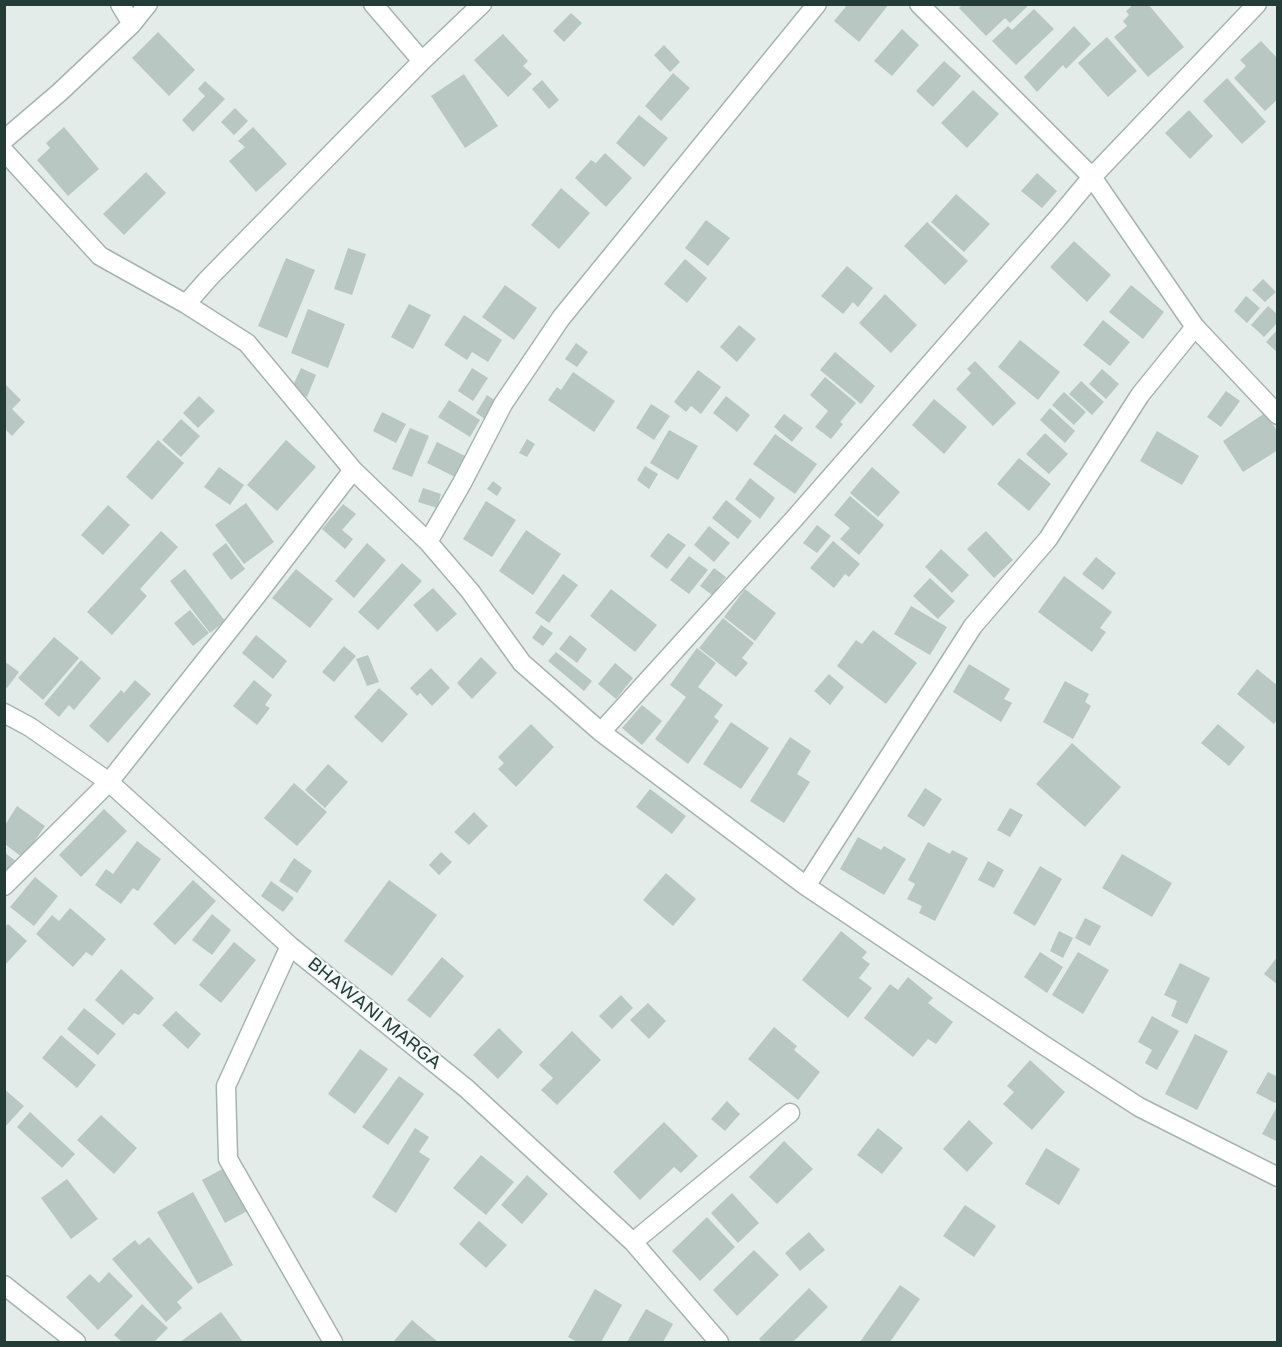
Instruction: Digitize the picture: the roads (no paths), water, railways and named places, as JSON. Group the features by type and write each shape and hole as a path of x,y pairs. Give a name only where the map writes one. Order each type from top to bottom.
{"street":[{"path":"120,4 132,24"},
{"path":"4,140 60,92 132,24 148,4"},
{"path":"373,4 422,62"},
{"path":"186,304 422,62 482,4"},
{"path":"428,542 503,404 561,318 817,4"},
{"path":"919,4 1092,177 1195,327 1278,415"},
{"path":"601,732 794,519 1092,177 1257,4"},
{"path":"4,151 100,256 186,304 247,343 353,470 428,542 470,591 522,663 601,732 806,886 1042,1044 1139,1107 1278,1177"},
{"path":"806,886 973,626 1048,540 1140,395 1195,327"},
{"path":"4,886 109,782 353,470"},
{"name":"BHAWANI MARGA","path":"4,713 109,782 290,946 467,1089 633,1242 718,1342"},
{"path":"290,946 226,1086 228,1158 333,1342"},
{"path":"633,1242 790,1113"},
{"path":"4,1284 76,1342"}]}
